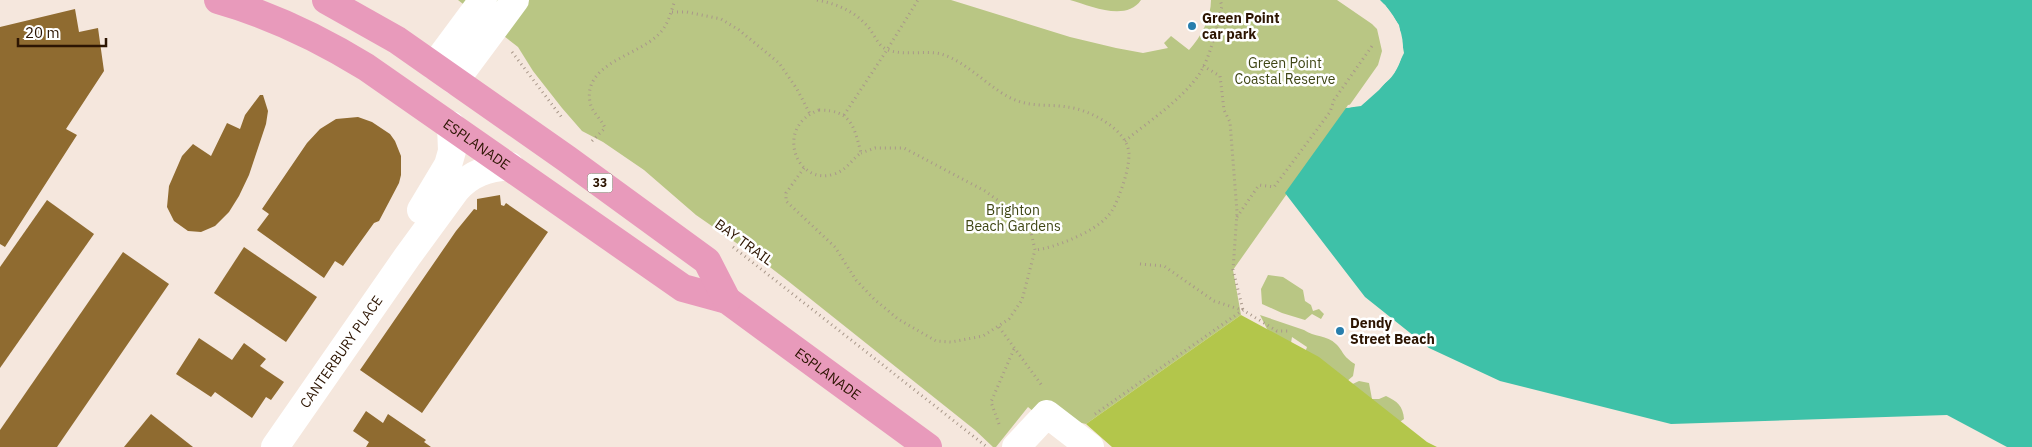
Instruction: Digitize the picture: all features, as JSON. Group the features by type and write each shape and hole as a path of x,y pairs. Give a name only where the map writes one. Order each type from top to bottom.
{"main road":[{"name":"ESPLANADE","path":"218,0 273,18 328,44 410,97 683,288 727,300 928,447"},
{"name":"ESPLANADE","path":"328,1 376,26 445,73 708,261 727,300"},
{"path":"328,1 328,44"},
{"path":"410,97 445,73"},
{"path":"442,119 445,73"}],"street":[{"path":"445,73 483,0"},
{"path":"445,73 515,0"},
{"name":"CANTERBURY PLACE","path":"407,257 416,218 449,162 452,151 442,119"},
{"name":"CANTERBURY PLACE","path":"275,447 407,257 464,181 483,170 510,166"},
{"path":"1008,438 1047,414 1080,440"}],"path":[{"path":"591,141 605,128 602,120 595,114 590,103 590,86 595,77 605,68 658,34 668,22 675,0"},
{"path":"817,0 847,9 859,18 887,50 941,54 972,71 1016,100 1024,103 1068,107 1096,116 1109,125 1125,142 1129,154 1122,187 1112,211 1099,224 1085,232 1045,249 1035,250"},
{"path":"844,115 918,0"},
{"path":"1125,142 1187,89 1203,66 1208,56 1222,6 1220,0"},
{"path":"672,12 687,12 720,19 739,30 779,63 797,89 810,114"},
{"path":"1237,218 1259,185 1274,187 1330,112 1334,100 1372,46"},
{"path":"508,47 569,125"},
{"path":"1203,66 1220,76 1224,110 1230,122 1237,218 1233,270 1243,310"},
{"path":"804,168 786,193 786,201 835,247 856,280 880,305 898,319 936,341 951,342 970,339 983,336 999,327 1015,312 1022,300 1035,250 1031,232 1003,204 970,183 904,148 875,148 861,153 846,169 832,175 817,175 804,168 795,156 793,139 799,124 810,114 819,110 832,110 844,115 854,127 861,153"},
{"path":"584,136 599,146"},
{"name":"BAY TRAIL","path":"732,246 987,447"},
{"path":"1140,264 1164,266 1214,301 1243,310 1277,331 1289,330"},
{"path":"1080,440 1243,310"},
{"path":"999,327 1038,380 1045,396"},
{"path":"1008,438 991,402 1015,349"}],"green space":[{"name":"Brighton Beach Gardens","path":"458,0 951,0 1070,37 1143,53 1168,48 1164,43 1171,36 1189,50 1198,39 1204,27 1211,7 1211,0 1337,0 1377,29 1382,51 1378,65 1233,270 1241,315 1086,424 1034,412 1028,407 996,447 993,447 975,430 788,281 696,215 644,170 603,142 582,131 533,71 518,47"},
{"path":"1070,0 1141,0 1135,7 1117,11"},
{"path":"1268,275 1283,277 1303,290 1305,301 1311,305 1313,311 1319,309 1324,314 1321,319 1312,314 1305,320 1262,304 1261,289"},
{"path":"1241,315 1319,357 1427,442 1437,447 1112,447 1086,424"},
{"path":"1260,315 1332,341 1355,364 1353,376 1345,383 1301,364 1307,347 1292,337 1290,349 1269,333"},
{"path":"1359,381 1369,383 1372,399 1386,396 1396,402 1401,407 1404,419 1394,426 1342,389"}],"water":[{"path":"1380,0 2032,0 2032,447 2007,447 1947,415 1671,424 1500,381 1429,348 1365,297 1285,193 1346,108 1357,106 1367,100 1392,77 1400,63 1403,44 1401,34 1393,16"}],"pier":[{"path":"1377,0 1385,5 1399,25 1404,53 1394,73 1379,90 1361,106 1346,108 1348,105 1360,103 1377,89 1392,72 1402,53 1396,26"}],"building":[{"path":"75,9 79,32 98,28 104,71 66,129 77,135 5,247 0,244 0,27"},
{"path":"260,95 263,95 268,111 266,124 249,175 239,196 229,212 215,226 201,232 188,231 174,221 167,207 169,186 182,156 193,144 211,156 227,123 240,129 245,115"},
{"path":"358,117 372,122 390,134 401,156 401,175 399,183 379,221 374,223 343,266 335,261 324,278 257,230 269,214 262,209 307,143 320,129 336,119"},
{"path":"500,195 501,205 504,206 506,203 548,232 422,413 360,370 456,231 474,209 477,210 477,199"},
{"path":"47,200 94,234 0,368 0,267"},
{"path":"244,247 317,297 286,342 214,293"},
{"path":"123,252 169,284 57,447 0,447 0,430"},
{"path":"199,338 232,360 244,343 266,359 260,366 284,382 271,400 266,397 252,418 215,392 211,397 176,374"},
{"path":"366,411 383,423 388,414 426,440 424,442 431,447 366,447 369,442 353,431"},
{"path":"151,414 193,447 124,447"}],"place":[{"name":"Green Point car park","path":"1192,26"},
{"name":"Dendy Street Beach","path":"1340,331"}],"park label":[{"name":"Green Point Coastal Reserve","path":"1285,72"}]}
